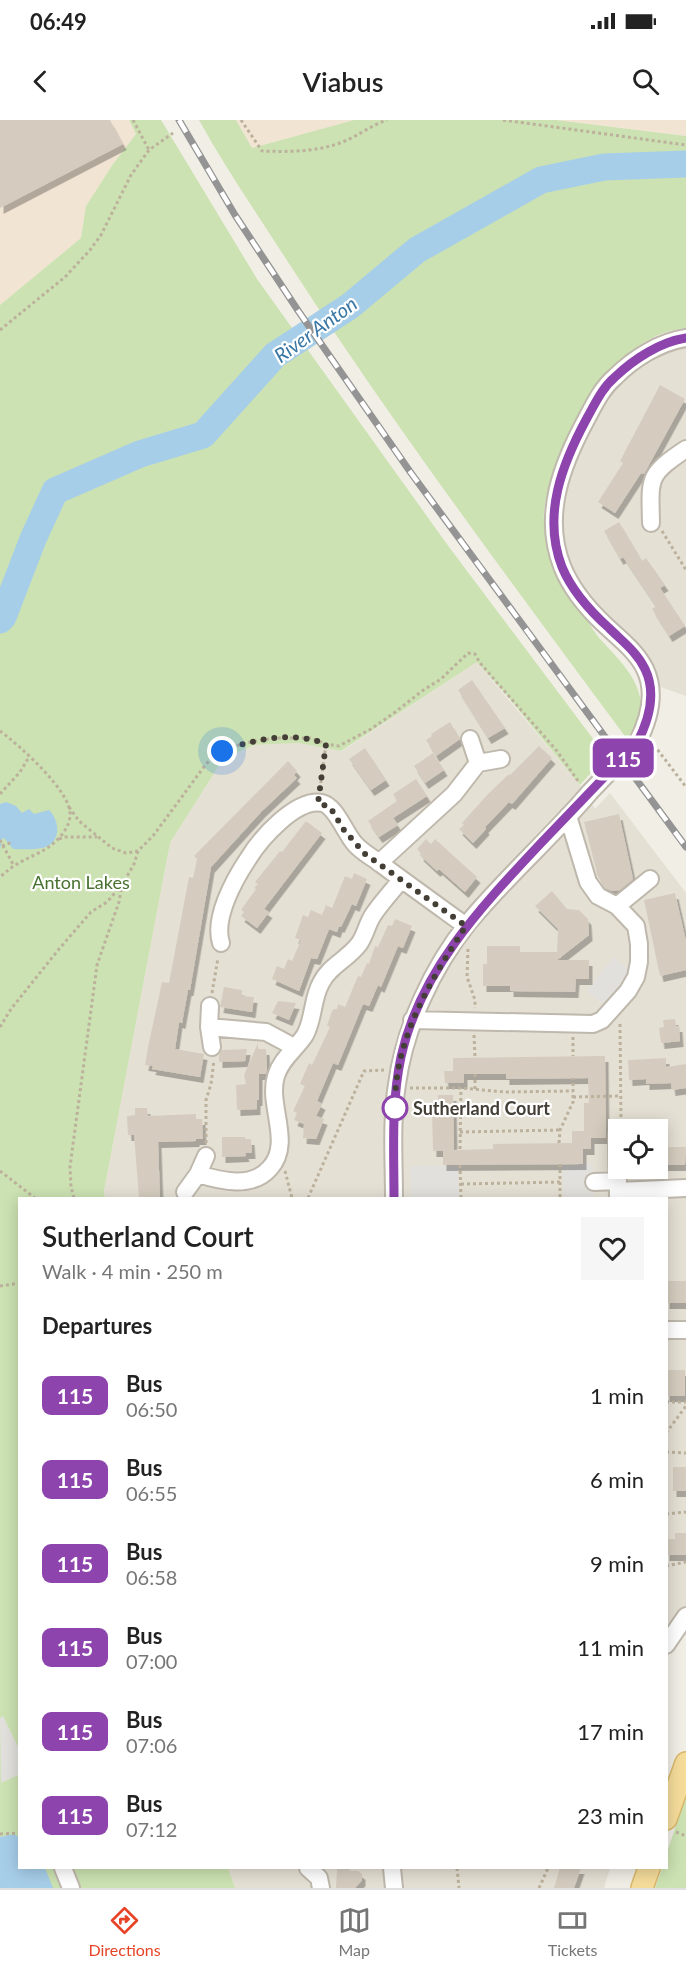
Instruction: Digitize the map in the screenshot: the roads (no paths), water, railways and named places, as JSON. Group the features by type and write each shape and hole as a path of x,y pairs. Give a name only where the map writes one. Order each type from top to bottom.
{"main road":[{"path":"668,1813 686,1762"},
{"path":"642,1888 649,1869"}],"street":[{"path":"399,1190 393,1125 399,1070 412,1020 436,972 467,924 637,743 647,723 651,706 651,688 645,669 634,652 588,608 562,567 555,543 554,504 576,438 600,393 614,377 652,350 672,340 686,338"},
{"path":"651,524 651,484 654,475 662,466 686,449"},
{"path":"470,740 478,764"},
{"path":"379,863 454,794 478,764 501,759"},
{"path":"221,943 218,933 223,912 232,887 251,854 279,821 314,803 330,807 344,830 365,854 467,924"},
{"path":"412,1020 592,1024 602,1020 636,977 639,944 636,926 617,906 598,896 588,882 568,816"},
{"path":"617,906 650,879"},
{"path":"198,1174 223,1182 239,1182 262,1176 272,1167 279,1153 279,1131 274,1104 276,1075 304,1036 310,1023 320,984 329,970 354,951 373,915 401,880"},
{"path":"210,1006 209,1027 212,1047"},
{"path":"209,1027 266,1032 294,1047"},
{"path":"185,1192 198,1174 206,1156"},
{"path":"594,1182 618,1190 686,1188"},
{"path":"668,1330 686,1330"},
{"path":"668,1642 686,1616"},
{"path":"63,1869 71,1888"},
{"path":"309,1869 319,1878 321,1888"},
{"path":"393,1869 394,1888"}],"water":[{"name":"Anton Lakes","path":"6,802 16,806 22,813 29,809 34,814 49,810 57,826 53,842 39,849 13,849 4,838 0,850 0,804"},
{"path":"14,1834 18,1836 18,1869 45,1869 53,1888 0,1888 0,1837"}],"waterway":[{"name":"River Anton","path":"0,620 55,491 140,454 203,435 275,355 350,306 417,250 541,180 604,167 686,164"}],"railway":[{"path":"179,120 235,215 411,473 686,847"}],"place":[{"name":"Sutherland Court","path":"395,1108"}]}
